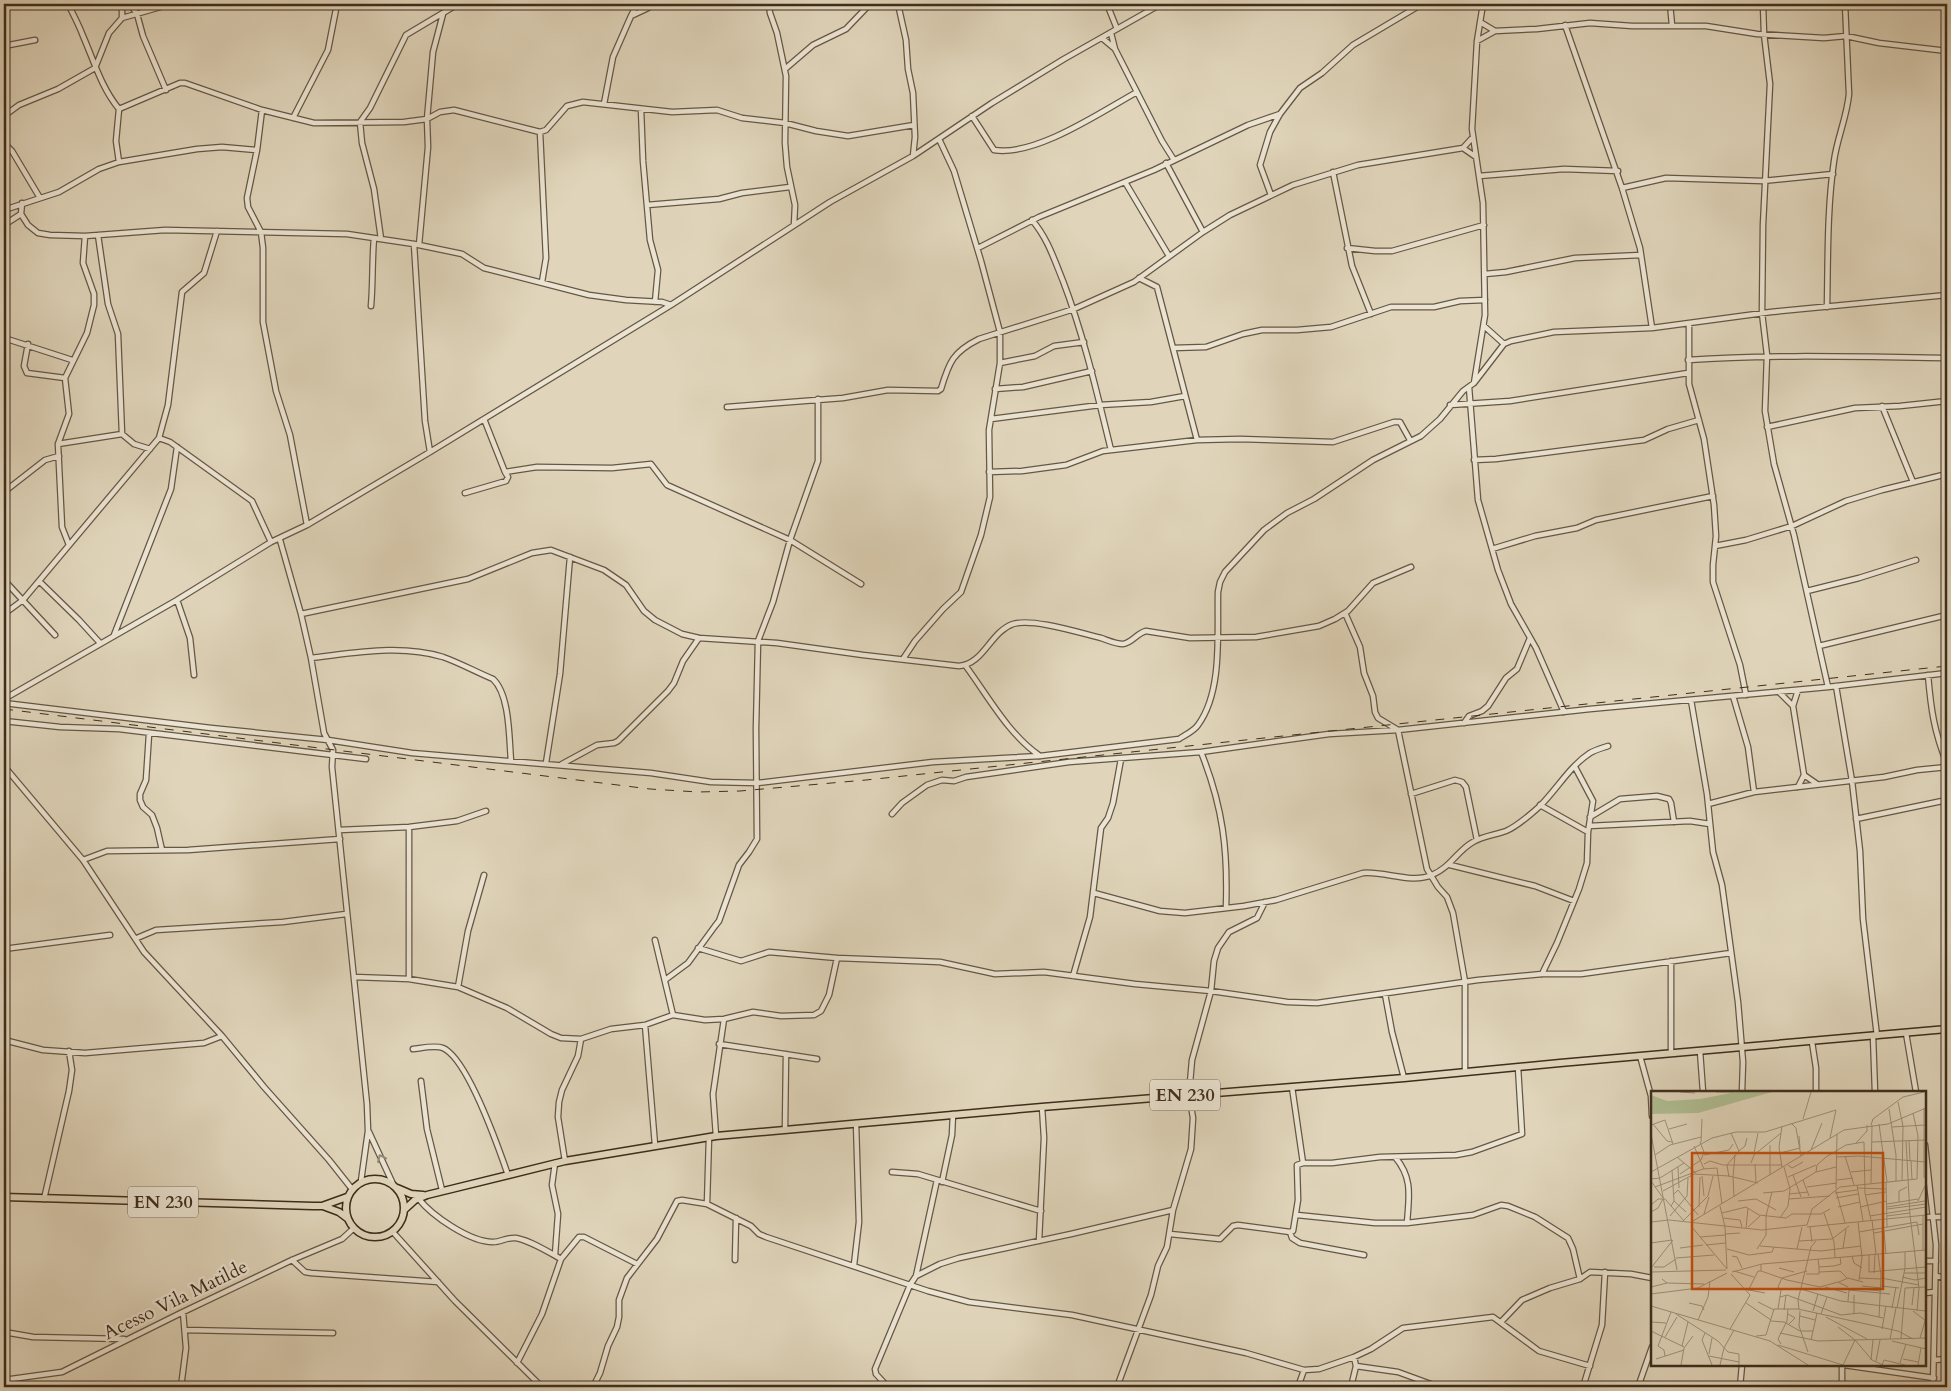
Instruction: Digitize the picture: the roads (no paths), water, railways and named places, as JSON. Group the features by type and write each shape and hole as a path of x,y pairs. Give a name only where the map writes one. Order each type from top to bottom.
{"main road":[{"name":"EN 230","path":"404,1210 418,1198 427,1194 565,1160 713,1137 953,1114 1404,1078 1947,1029"},
{"path":"373,1178 384,1180 400,1192 404,1202 402,1218 392,1231 383,1236 372,1237 362,1234 354,1228 347,1218 345,1207 347,1197 352,1189 361,1181 373,1178"},
{"name":"EN 230","path":"394,1186 411,1194 427,1194"},
{"name":"EN 230","path":"4,1197 322,1206 338,1212 347,1218"},
{"name":"EN 230","path":"322,1206 347,1197"}],"street":[{"path":"68,4 83,36 94,68 119,109 116,142 119,162"},
{"path":"122,4 122,18"},
{"path":"130,4 137,14 143,36 166,90"},
{"path":"4,116 11,109 58,89 94,68 109,33 122,18 170,4"},
{"path":"293,118 328,50 337,4"},
{"path":"381,239 374,189 362,143 360,122 370,108 404,38 429,20 443,14 458,4"},
{"path":"604,104 613,57 637,4"},
{"path":"630,16 648,8 652,4"},
{"path":"770,4 770,13 777,33 785,69 787,167 795,205 794,225"},
{"path":"785,69 813,45 846,29 870,4"},
{"path":"898,4 906,40 908,69 913,93 913,156"},
{"path":"1107,4 1118,29"},
{"path":"4,699 178,600 271,542 280,540 307,526 671,305 830,202 913,156 972,116 1064,59 1161,4"},
{"path":"1271,195 1260,165 1270,132 1280,114 1300,88 1322,73 1353,44 1422,4"},
{"path":"1474,383 1484,326 1485,300 1484,225 1473,137 1477,41 1482,4"},
{"path":"1670,4 1672,25"},
{"path":"1763,4 1764,34 1770,84 1764,180 1762,313 1767,355 1764,400 1774,464 1792,526 1828,687"},
{"path":"1827,307 1829,231 1835,153 1848,107 1849,94 1845,4"},
{"path":"430,452 425,421 416,245 428,148 427,119 432,52 443,14"},
{"path":"1480,22 1495,31"},
{"path":"1477,41 1495,31 1537,30 1590,23 1632,26 1706,26 1764,34 1824,38 1846,36 1879,43 1947,51"},
{"path":"1565,25 1618,171 1641,255 1652,328"},
{"path":"1112,33 1114,49"},
{"path":"1102,38 1114,49 1162,141 1174,160"},
{"path":"4,46 35,40"},
{"path":"119,109 185,83 262,110 314,123 404,122 427,119 440,112 454,110 540,132 546,130 567,106 583,102 672,112 711,110 742,118 785,123 816,132 848,136 914,125"},
{"path":"972,116 994,150 1023,149 1052,138 1137,92"},
{"path":"642,109 643,161 650,240 658,270 655,302"},
{"path":"262,110 257,150 247,198 248,207 261,232 264,322 276,391 290,435 307,526"},
{"path":"978,248 1032,220 1154,170 1248,125 1280,114"},
{"path":"540,132 546,258 542,282"},
{"path":"727,407 843,398 888,390 939,390 949,363 971,343 1074,309 1139,278 1202,232 1230,215 1271,195 1293,185 1333,172 1382,161 1463,148 1473,137"},
{"path":"903,660 915,641 961,592 981,535 990,489 991,419 1000,363 1000,332 978,248 954,171 939,139"},
{"path":"4,143 12,151 40,198"},
{"path":"1463,148 1476,157"},
{"path":"4,210 59,192 99,169 119,162 197,149 257,150"},
{"path":"1166,164 1202,232"},
{"path":"1479,176 1564,169 1618,171"},
{"path":"1333,172 1347,248 1371,314"},
{"path":"1622,188 1666,178 1764,180 1833,174"},
{"path":"1125,182 1169,256"},
{"path":"647,205 719,199 742,193 790,186"},
{"path":"4,225 20,214 22,203"},
{"path":"20,214 28,225 38,233 50,235 85,236 165,230 347,234 462,254 484,268 589,295 626,300 666,302 671,305"},
{"path":"1032,220 1048,241 1074,309 1092,371 1111,450"},
{"path":"1347,248 1375,252 1392,251 1484,225"},
{"path":"4,614 23,600 158,438 168,405 182,292 204,273 217,231"},
{"path":"98,235 108,304 118,334 122,434 134,444 150,449"},
{"path":"69,545 62,527 58,444 69,414 65,378 72,360 87,333 94,306 94,294 83,263 85,236"},
{"path":"371,306 374,238"},
{"path":"1485,274 1506,272 1575,258 1641,255"},
{"path":"1139,278 1156,287 1197,440"},
{"path":"4,703 328,740 412,752 651,773 711,782 757,783 933,762 1040,756 1179,738 1197,727 1205,714 1216,681 1220,582 1226,572 1264,530 1287,513 1314,499 1373,460 1421,436 1474,383 1504,344 1554,332 1652,328 1762,313 1947,294"},
{"path":"1173,348 1206,347 1262,330 1297,330 1331,327 1391,307 1434,307 1460,301 1485,300"},
{"path":"1689,323 1689,384 1704,439 1716,528 1713,582 1740,665 1746,695"},
{"path":"1484,326 1504,344"},
{"path":"4,338 28,344 72,360"},
{"path":"1000,363 1035,356 1054,346 1084,342"},
{"path":"28,344 24,366 27,373 65,378"},
{"path":"1688,360 1767,355 1947,358"},
{"path":"995,389 1023,387 1092,371"},
{"path":"1450,405 1510,401 1688,373"},
{"path":"1469,387 1478,500 1492,549 1505,591 1530,638 1564,712"},
{"path":"991,419 1100,405 1151,402 1185,396"},
{"path":"664,980 688,963 719,921 738,865 757,839 756,728 758,641 773,602 790,540 819,456 818,399"},
{"path":"1767,427 1794,423 1840,410 1947,401"},
{"path":"1882,406 1914,482"},
{"path":"465,493 506,481 508,477 484,419"},
{"path":"1474,460 1496,459 1644,440 1668,429 1699,420"},
{"path":"989,472 1022,471 1066,465 1098,452 1197,440 1240,439 1333,442 1394,422 1400,422 1410,440"},
{"path":"58,444 122,434"},
{"path":"158,438 170,442 252,501 271,542"},
{"path":"114,635 171,489 177,447"},
{"path":"4,492 44,460 59,456"},
{"path":"505,472 537,467 612,468 651,464 667,485 790,540 861,584"},
{"path":"1715,546 1746,540 1792,526 1846,501 1947,474"},
{"path":"1492,549 1535,536 1577,528 1596,520 1713,496"},
{"path":"280,540 302,614 324,732 333,750 332,767 368,1131 361,1181"},
{"path":"302,614 468,579 542,551 551,550 604,570 626,585 644,611 655,620 682,634 698,638 758,641 951,666 965,665 974,661 999,633 1013,624 1022,623 1069,630 1121,644 1130,641 1146,630 1190,638 1256,637 1319,626 1345,613 1373,583 1411,567"},
{"path":"546,763 560,674 570,557"},
{"path":"1806,591 1859,578 1916,560"},
{"path":"4,580 55,635"},
{"path":"39,581 100,643"},
{"path":"178,600 190,638 194,675"},
{"path":"1345,613 1360,647 1364,673 1373,696 1375,712 1378,718 1398,730 1427,869 1451,905 1465,982 1465,1072"},
{"path":"1819,646 1947,615"},
{"path":"561,764 597,745 618,741 668,691 674,683 683,661 698,638"},
{"path":"1464,723 1469,716 1482,711 1488,706 1506,678 1516,669 1530,638"},
{"path":"311,658 390,650 414,651 442,657 493,679 497,683 506,708 511,761"},
{"path":"965,665 1016,735 1026,746 1040,756"},
{"path":"892,814 902,803 927,785 936,781 954,781 966,777 1068,762 1201,752 1329,734 1398,730 1828,687 1947,673"},
{"path":"1708,804 1754,792 1884,777 1947,766 1931,712 1928,675"},
{"path":"1836,686 1852,781 1860,851 1863,919 1875,1036 1875,1091"},
{"path":"1798,690 1793,706 1804,775 1798,787"},
{"path":"1779,692 1793,706"},
{"path":"1733,696 1748,747 1754,792"},
{"path":"1691,700 1708,804 1713,852 1722,885 1738,1002 1743,1062 1742,1091"},
{"path":"4,721 60,727 119,729 366,759"},
{"path":"149,734 146,780 140,794 140,800 143,807 152,815 162,850"},
{"path":"1094,893 1160,911 1185,913 1265,902 1363,873 1375,872 1413,878 1430,876 1450,865 1467,846 1477,840 1507,830 1521,822 1590,753 1608,746"},
{"path":"1201,752 1211,777 1224,830 1228,870 1226,908"},
{"path":"1073,976 1090,917 1101,828 1108,818 1113,803 1121,759"},
{"path":"4,766 83,860 144,952 222,1036 352,1189"},
{"path":"1542,974 1574,901 1587,863 1588,832 1593,805 1592,798 1575,767"},
{"path":"1804,775 1818,785"},
{"path":"1411,794 1455,780 1462,782 1466,787 1477,840"},
{"path":"1590,817 1620,799 1657,796 1669,799 1674,822"},
{"path":"1856,819 1947,800"},
{"path":"1540,805 1588,832"},
{"path":"339,830 409,827 458,821 486,811"},
{"path":"1589,826 1690,821 1710,824"},
{"path":"409,827 409,978"},
{"path":"83,860 107,851 188,850 340,839"},
{"path":"1450,865 1535,886 1574,901"},
{"path":"458,987 468,931 484,874"},
{"path":"1117,1387 1151,1295 1158,1266 1167,1246 1173,1210 1191,1149 1193,1118 1189,1094 1194,1048 1211,991 1214,961 1222,939 1229,932 1257,918 1265,902"},
{"path":"136,938 156,930 283,922 346,914"},
{"path":"4,949 110,935"},
{"path":"655,940 673,1015"},
{"path":"698,948 744,961 768,952 838,958 940,962 995,974 1034,972 1211,991 1287,1002 1318,1003 1465,982 1542,974 1580,974 1731,953"},
{"path":"354,977 409,978 458,987 507,1008 551,1034 561,1038 581,1039 611,1029 645,1026 673,1015 705,1020 724,1019 753,1012 781,1016 814,1015 821,1011 829,995 838,958"},
{"path":"1671,961 1671,1053"},
{"path":"1385,994 1392,1032 1404,1078"},
{"path":"708,1204 713,1137 713,1094 724,1019"},
{"path":"645,1026 655,1145"},
{"path":"1906,1033 1916,1091"},
{"path":"4,1040 43,1050 70,1050 92,1053 204,1043 222,1036"},
{"path":"565,1160 558,1117 559,1102 562,1090 578,1056 581,1039"},
{"path":"1812,1042 1816,1091"},
{"path":"720,1044 817,1059"},
{"path":"413,1049 444,1049 454,1058 464,1073 489,1122 508,1175"},
{"path":"44,1199 69,1090 72,1070 70,1050"},
{"path":"1700,1050 1703,1091"},
{"path":"785,1129 786,1054"},
{"path":"1640,1056 1651,1096"},
{"path":"1290,1232 1294,1228 1296,1215 1297,1165 1302,1163 1332,1163 1380,1157 1456,1155 1472,1152 1522,1134 1518,1067"},
{"path":"420,1081 427,1129 442,1190"},
{"path":"1292,1087 1302,1163"},
{"path":"1039,1241 1044,1138 1042,1107"},
{"path":"888,1387 876,1374 875,1369 910,1285 916,1276 952,1135 953,1114"},
{"path":"854,1265 859,1222 856,1123"},
{"path":"368,1131 394,1186"},
{"path":"1926,1153 1936,1261 1934,1292 1934,1387"},
{"path":"1395,1157 1406,1172 1409,1196 1407,1223"},
{"path":"555,1255 558,1214 552,1185 556,1163"},
{"path":"892,1172 918,1174 1041,1210"},
{"path":"418,1198 439,1217 476,1239 496,1243 504,1239 518,1239 561,1259"},
{"path":"593,1387 617,1327 619,1300 627,1278 662,1232 677,1201 682,1200 708,1204 751,1226 759,1234 910,1285 969,1302 1072,1315 1246,1353 1304,1370 1319,1369 1354,1357 1409,1326 1490,1316 1496,1317 1539,1351 1590,1366"},
{"path":"1296,1215 1375,1223 1407,1223 1474,1215 1501,1205 1508,1206 1536,1218 1568,1238 1580,1279"},
{"path":"916,1276 940,1264 959,1258 1173,1210"},
{"path":"1926,1217 1947,1217"},
{"path":"734,1260 736,1218"},
{"path":"1170,1234 1220,1239 1234,1226 1238,1225 1290,1232"},
{"name":"Acesso Vila Matilde","path":"4,1380 62,1372 126,1339 292,1260 342,1239 354,1228"},
{"path":"392,1231 454,1301 542,1387"},
{"path":"1290,1232 1292,1238 1300,1243 1364,1254"},
{"path":"517,1363 542,1314 561,1259 579,1237 584,1236 637,1264"},
{"path":"292,1260 305,1272 311,1273 438,1282"},
{"path":"1926,1261 1936,1261"},
{"path":"1501,1322 1522,1300 1550,1288 1580,1279 1590,1272 1651,1278"},
{"path":"1582,1387 1604,1317 1605,1272"},
{"path":"1936,1276 1947,1278"},
{"path":"1926,1293 1934,1292"},
{"path":"181,1387 186,1348 183,1312"},
{"path":"185,1330 333,1333"},
{"path":"4,1332 33,1337 126,1339"},
{"path":"1638,1387 1651,1350"},
{"path":"1351,1387 1356,1366 1354,1357"},
{"path":"1934,1360 1947,1359"},
{"path":"1356,1366 1398,1372 1438,1387"},
{"path":"1740,1387 1742,1366"},
{"path":"1842,1387 1843,1366"},
{"path":"1850,1366 1934,1378"},
{"path":"1298,1387 1304,1370"}],"railway":[{"path":"4,709 650,789 698,792 740,791 866,780 1947,666"}]}
